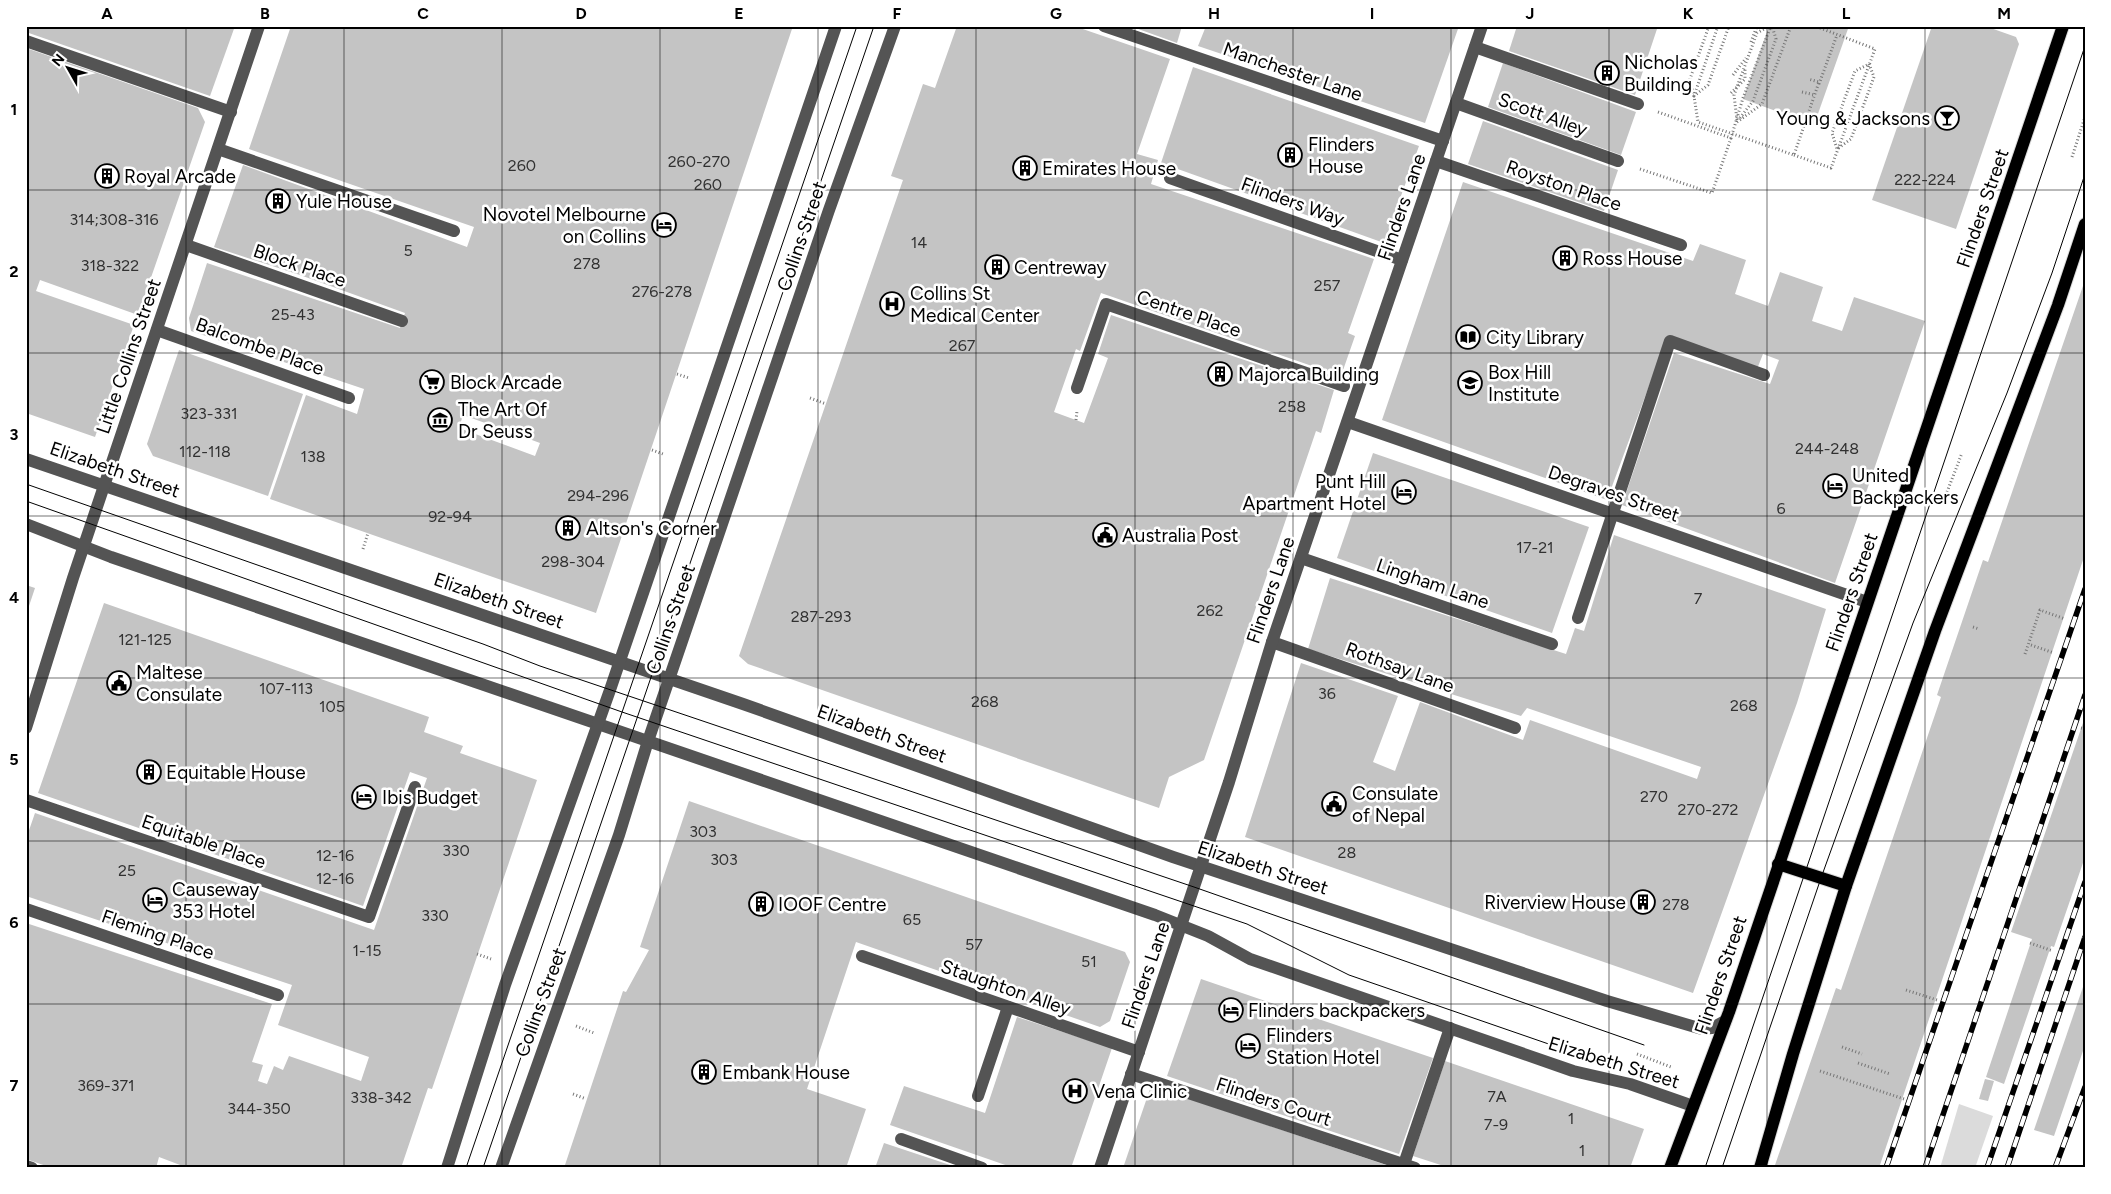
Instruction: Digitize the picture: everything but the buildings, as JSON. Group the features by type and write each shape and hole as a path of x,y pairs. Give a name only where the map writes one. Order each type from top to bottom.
{"main road":[{"name":"Flinders Street","path":"1670,1168 1725,1020 2063,26"},
{"path":"1760,1168 1792,1054 1846,886 1935,631 2058,305 2085,224"},
{"path":"1778,864 1846,886"}],"street":[{"name":"Little Collins Street","path":"26,728 84,546 259,26"},
{"name":"Collins Street","path":"447,1168 505,984 599,724 836,26"},
{"name":"Collins Street","path":"501,1168 615,844 648,741 829,210 896,26"},
{"name":"Manchester Lane","path":"1104,26 1443,141"},
{"name":"Flinders Lane","path":"1100,1168 1201,866 1272,642 1482,26"},
{"path":"26,41 231,112"},
{"path":"1475,47 1638,104"},
{"name":"Scott Alley","path":"1456,103 1618,161"},
{"path":"218,149 454,231"},
{"name":"Royston Place","path":"1436,161 1681,245"},
{"name":"Flinders Way","path":"1170,178 1402,260"},
{"name":"Block Place","path":"186,245 402,321"},
{"name":"Centre Place","path":"1077,388 1106,304 1344,386"},
{"name":"Balcombe Place","path":"157,330 350,398"},
{"path":"1578,618 1670,342 1764,375"},
{"name":"Degraves Street","path":"1348,422 1867,602"},
{"name":"Elizabeth Street","path":"26,458 670,678 1201,866 1607,1002 1702,1029 1712,1028 1725,1020"},
{"name":"Elizabeth Street","path":"26,524 84,546 1181,925 1250,959 1574,1071 1630,1084 1693,1106"},
{"name":"Lingham Lane","path":"1301,558 1552,644"},
{"name":"Rothsay Lane","path":"1272,642 1516,728"},
{"name":"Equitable Place","path":"26,800 369,917 414,786"},
{"name":"Fleming Place","path":"26,909 278,995"},
{"name":"Staughton Alley","path":"862,956 1138,1052"},
{"path":"978,1096 1008,1008"},
{"name":"Flinders Court","path":"1132,1074 1410,1166 1450,1028"},
{"path":"901,1139 982,1168"},
{"path":"26,1166 32,1168"}],"path":[{"path":"1709,26 1690,79 1698,122 1831,168 1875,49 1815,26"},
{"path":"1694,96 1718,26"},
{"path":"1694,96 1708,85 1729,26"},
{"path":"1733,75 1745,60 1757,26"},
{"path":"1737,123 1753,101 1776,39 1770,26"},
{"path":"1737,123 1734,95 1757,32 1770,26"},
{"path":"1618,161 1712,193 1737,123 1743,98 1770,26"},
{"path":"1737,123 1762,104 1791,26"},
{"path":"1794,155 1837,35"},
{"path":"1731,93 1745,79 1745,60"},
{"path":"1838,149 1851,139 1874,78 1869,64"},
{"path":"1838,149 1832,132 1855,71 1869,64"},
{"path":"1808,78 1819,82"},
{"path":"1802,92 1814,96"},
{"path":"1638,104 1731,138"},
{"path":"2072,157 2085,117"},
{"path":"677,374 689,378"},
{"path":"810,398 826,404"},
{"path":"652,450 663,454"},
{"path":"1947,492 1962,453"},
{"path":"363,548 368,534"},
{"path":"2024,654 2040,610 2065,619"},
{"path":"1973,627 1979,629"},
{"path":"2032,645 2054,653"},
{"path":"2030,943 2053,951"},
{"path":"477,954 494,960"},
{"path":"1906,990 1937,1000"},
{"path":"1842,1047 1862,1054"},
{"path":"1637,1054 1671,1066"},
{"path":"1858,1063 1890,1074"},
{"path":"1820,1071 1904,1099"},
{"path":"573,1094 586,1099"}],"shaded area":[{"path":"1959,1104 1993,1116 1975,1168 1940,1168"}],"tram line":[{"path":"466,1168 857,26"},
{"path":"483,1168 874,26"},
{"path":"1705,1168 2085,46"},
{"path":"1722,1168 1821,878 1913,623 2007,393 2052,273 2085,174"},
{"path":"26,484 483,644 540,666 1194,887 1644,1045"},
{"path":"26,501 622,712 1247,924 1349,975 1566,1050"}],"railway":[{"path":"1886,1168 2085,589"},
{"path":"1925,1168 2085,695"},
{"path":"1987,1168 2085,882"},
{"path":"2007,1168 2085,937"},
{"path":"2055,1168 2085,1087"}],"place":[{"name":"Nicholas Building","path":"1607,73"},
{"name":"Young & Jacksons","path":"1947,118"},
{"name":"Flinders House","path":"1290,155"},
{"name":"Emirates House","path":"1025,168"},
{"name":"Royal Arcade","path":"107,176"},
{"name":"Yule House","path":"278,201"},
{"name":"Novotel Melbourne on Collins","path":"664,225"},
{"name":"Ross House","path":"1565,258"},
{"name":"Centreway","path":"997,267"},
{"name":"Collins St Medical Center","path":"892,304"},
{"name":"City Library","path":"1468,337"},
{"name":"Majorca Building","path":"1220,374"},
{"name":"Block Arcade","path":"432,382"},
{"name":"Box Hill Institute","path":"1470,383"},
{"name":"The Art Of Dr Seuss","path":"440,420"},
{"name":"United Backpackers","path":"1835,486"},
{"name":"Punt Hill Apartment Hotel","path":"1404,492"},
{"name":"Altson's Corner","path":"568,528"},
{"name":"Australia Post","path":"1105,535"},
{"name":"Maltese Consulate","path":"119,683"},
{"name":"Equitable House","path":"149,772"},
{"name":"Ibis Budget","path":"364,797"},
{"name":"Consulate of Nepal","path":"1334,804"},
{"name":"Causeway 353 Hotel","path":"155,900"},
{"name":"Riverview House","path":"1643,902"},
{"name":"IOOF Centre","path":"761,904"},
{"name":"Flinders backpackers","path":"1231,1010"},
{"name":"Flinders Station Hotel","path":"1248,1046"},
{"name":"Embank House","path":"704,1072"},
{"name":"Vena Clinic","path":"1075,1091"}]}
